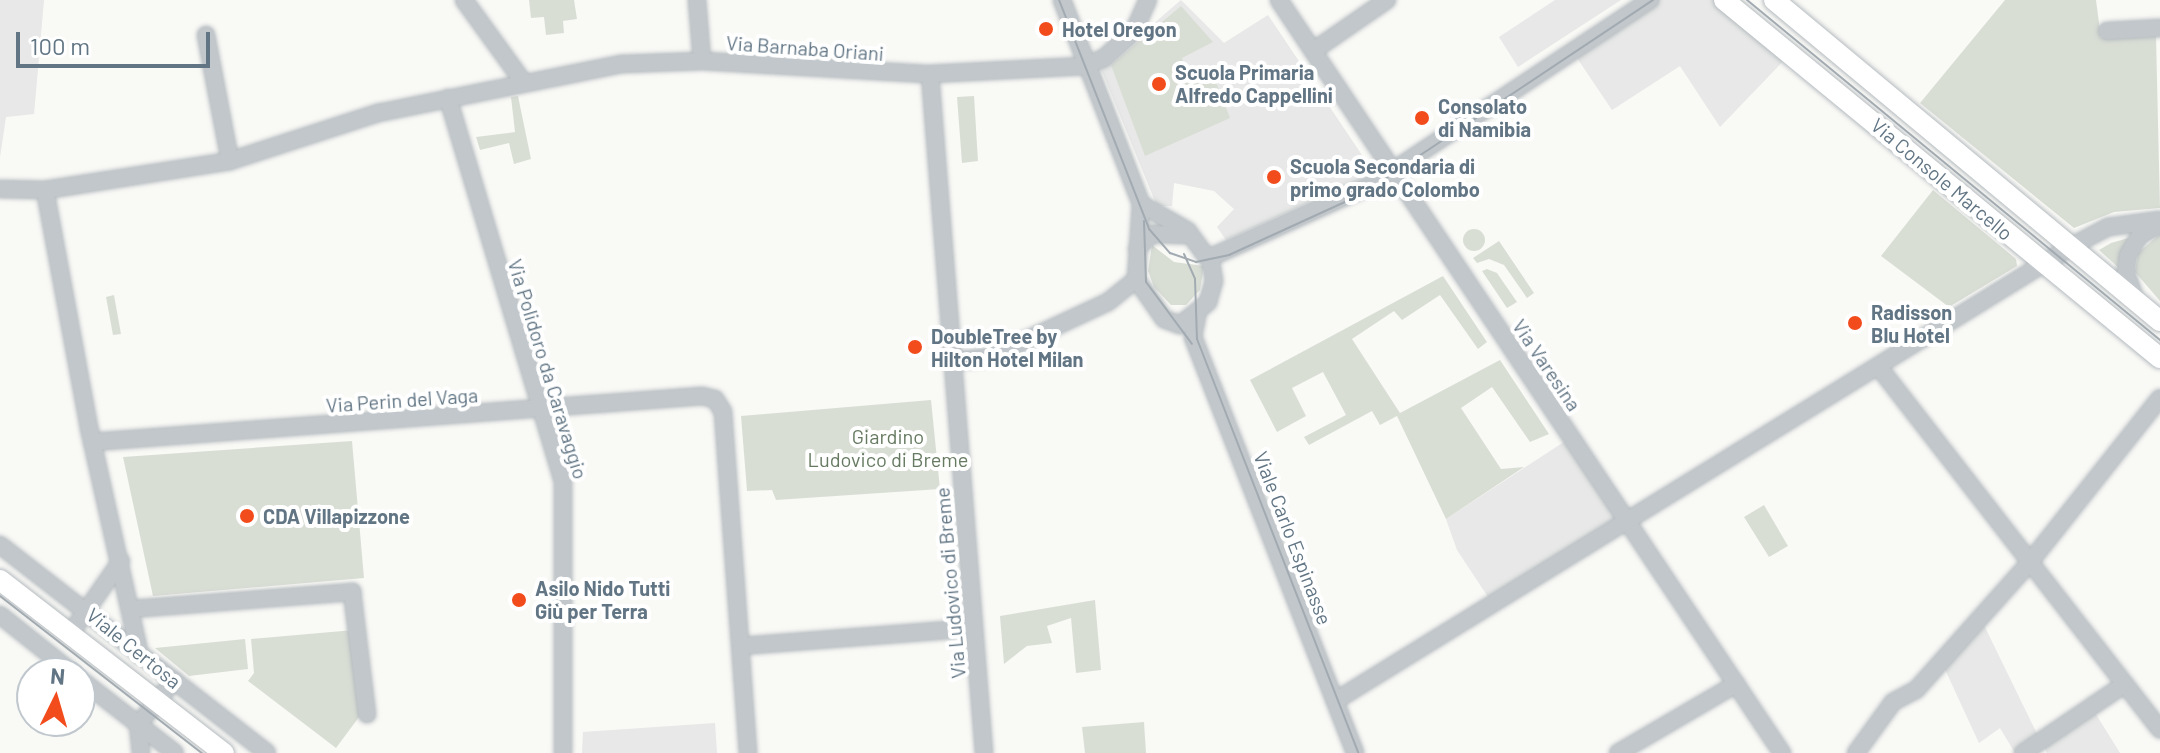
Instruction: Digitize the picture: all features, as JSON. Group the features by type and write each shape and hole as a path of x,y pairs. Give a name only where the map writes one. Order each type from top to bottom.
{"main road":[{"name":"Via Console Marcello","path":"1724,0 2160,358"},
{"name":"Via Console Marcello","path":"1774,0 2160,321"},
{"name":"Viale Certosa","path":"0,580 224,753"}],"street":[{"path":"464,0 524,83"},
{"path":"697,0 702,61"},
{"path":"1062,0 1141,204 1136,279 1174,326 1193,337 1197,316 1213,290 1205,252 1182,227 1141,204"},
{"path":"1086,66 1134,31 1148,0"},
{"name":"Via Varesina","path":"1279,0 1782,753"},
{"path":"1313,51 1387,0"},
{"path":"1205,252 1332,206 1393,171 1650,0"},
{"path":"2107,31 2160,28"},
{"path":"206,35 230,161"},
{"name":"Via Barnaba Oriani","path":"0,189 45,190 230,161 378,113 622,64 702,61 930,74 1086,66"},
{"name":"Via Ludovico di Breme","path":"930,74 984,753"},
{"name":"Via Polidoro da Caravaggio","path":"448,98 565,499 561,746"},
{"path":"45,190 92,442 140,655"},
{"path":"1335,701 2072,246 2108,227 2160,223"},
{"path":"2138,303 2128,282 2128,255 2140,235 2160,223"},
{"path":"1137,249 1143,238 1165,232 1186,236 1205,252"},
{"path":"953,361 990,357 1121,293 1136,279"},
{"path":"1174,326 1197,316"},
{"name":"Viale Carlo Espinasse","path":"1193,337 1355,753"},
{"path":"1878,366 2160,729"},
{"path":"1856,753 1893,702 1916,690 2030,562 2160,398"},
{"name":"Via Perin del Vaga","path":"92,442 715,399 723,412 741,646"},
{"name":"Viale Certosa","path":"0,545 267,753"},
{"path":"70,634 121,561"},
{"path":"131,609 352,592 367,714"},
{"path":"0,615 53,657"},
{"path":"748,753 741,646 973,628"},
{"path":"141,753 138,725 174,680"},
{"path":"1618,753 1736,684"},
{"path":"2023,753 2125,684"},
{"path":"96,692 175,753"}],"shaded area":[{"path":"0,0 44,0 34,114 6,117 0,157"},
{"path":"1181,0 1224,43 1268,15 1374,173 1226,240 1217,227 1234,209 1214,191 1174,183 1172,206 1157,206 1101,69"},
{"path":"1555,0 1621,0 1518,67 1499,37"},
{"path":"1657,0 1717,0 1789,55 1720,127 1680,66 1612,110 1573,52"},
{"path":"1570,438 1627,522 1492,603 1457,550 1446,519"},
{"path":"1981,619 2040,740 2015,753 2000,728 1979,743 1942,663"},
{"path":"2092,708 2120,753 2047,753 2041,742"},
{"path":"715,723 717,753 582,753 583,732"}],"green space":[{"path":"529,0 574,0 577,19 563,21 564,33 546,35 544,17 531,18"},
{"path":"2005,0 2096,0 2101,38 2156,36 2160,208 2114,212 2074,228 1920,103"},
{"path":"1181,6 1213,42 1182,58 1192,84 1214,77 1230,118 1145,156 1111,65"},
{"path":"518,96 531,159 514,164 509,143 480,150 476,137 515,132 511,97"},
{"path":"974,96 978,161 962,163 957,97"},
{"path":"1933,190 2016,259 2017,266 1949,307 1881,256"},
{"path":"1474,229 1482,232 1485,240 1482,248 1474,251 1466,248 1463,240 1466,232"},
{"path":"2160,234 2160,301 2135,272 2138,253"},
{"path":"2132,237 2119,268 2099,250 2111,243"},
{"path":"1499,241 1534,293 1527,298 1504,265 1489,259 1477,263 1473,258"},
{"path":"1152,245 1174,262 1204,266 1200,290 1186,305 1171,305 1154,287 1148,271"},
{"path":"1487,269 1497,273 1517,302 1507,308 1482,271"},
{"path":"1443,276 1487,342 1478,349 1440,295 1402,320 1394,311 1352,339 1400,413 1500,360 1549,434 1530,442 1492,387 1461,408 1501,469 1524,467 1446,519 1397,416 1380,425 1372,411 1309,445 1304,437 1346,415 1323,372 1292,388 1306,416 1277,432 1250,380"},
{"path":"114,295 121,334 113,335 106,297"},
{"name":"Giardino Ludovico di Breme","path":"931,400 940,489 776,500 772,490 747,491 741,416"},
{"name":"CDA Villapizzone","path":"352,441 364,578 153,596 123,457"},
{"path":"1764,505 1788,546 1769,557 1744,517"},
{"path":"1095,600 1101,670 1076,673 1071,618 1047,626 1052,643 1027,646 1004,664 1000,616"},
{"path":"354,630 362,713 336,748 248,681 254,673 251,639"},
{"path":"245,639 248,669 189,676 155,648"},
{"path":"1144,722 1146,753 1085,753 1082,727"}],"tram line":[{"path":"1059,0 1149,229 1170,253 1196,262 1229,255 1362,194 1653,0"},
{"path":"1747,0 2160,340"},
{"path":"1144,221 1146,282 1192,344"},
{"path":"1184,254 1195,279 1197,339 1358,753"},
{"path":"0,596 202,753"}],"place":[{"name":"Hotel Oregon","path":"1046,29"},
{"name":"Scuola Primaria Alfredo Cappellini","path":"1159,84"},
{"name":"Consolato di Namibia","path":"1422,118"},
{"name":"Scuola Secondaria di primo grado Colombo","path":"1274,177"},
{"name":"Radisson Blu Hotel","path":"1855,323"},
{"name":"DoubleTree by Hilton Hotel Milan","path":"915,347"},
{"name":"CDA Villapizzone","path":"247,516"},
{"name":"Asilo Nido Tutti Giù per Terra","path":"519,600"}]}
